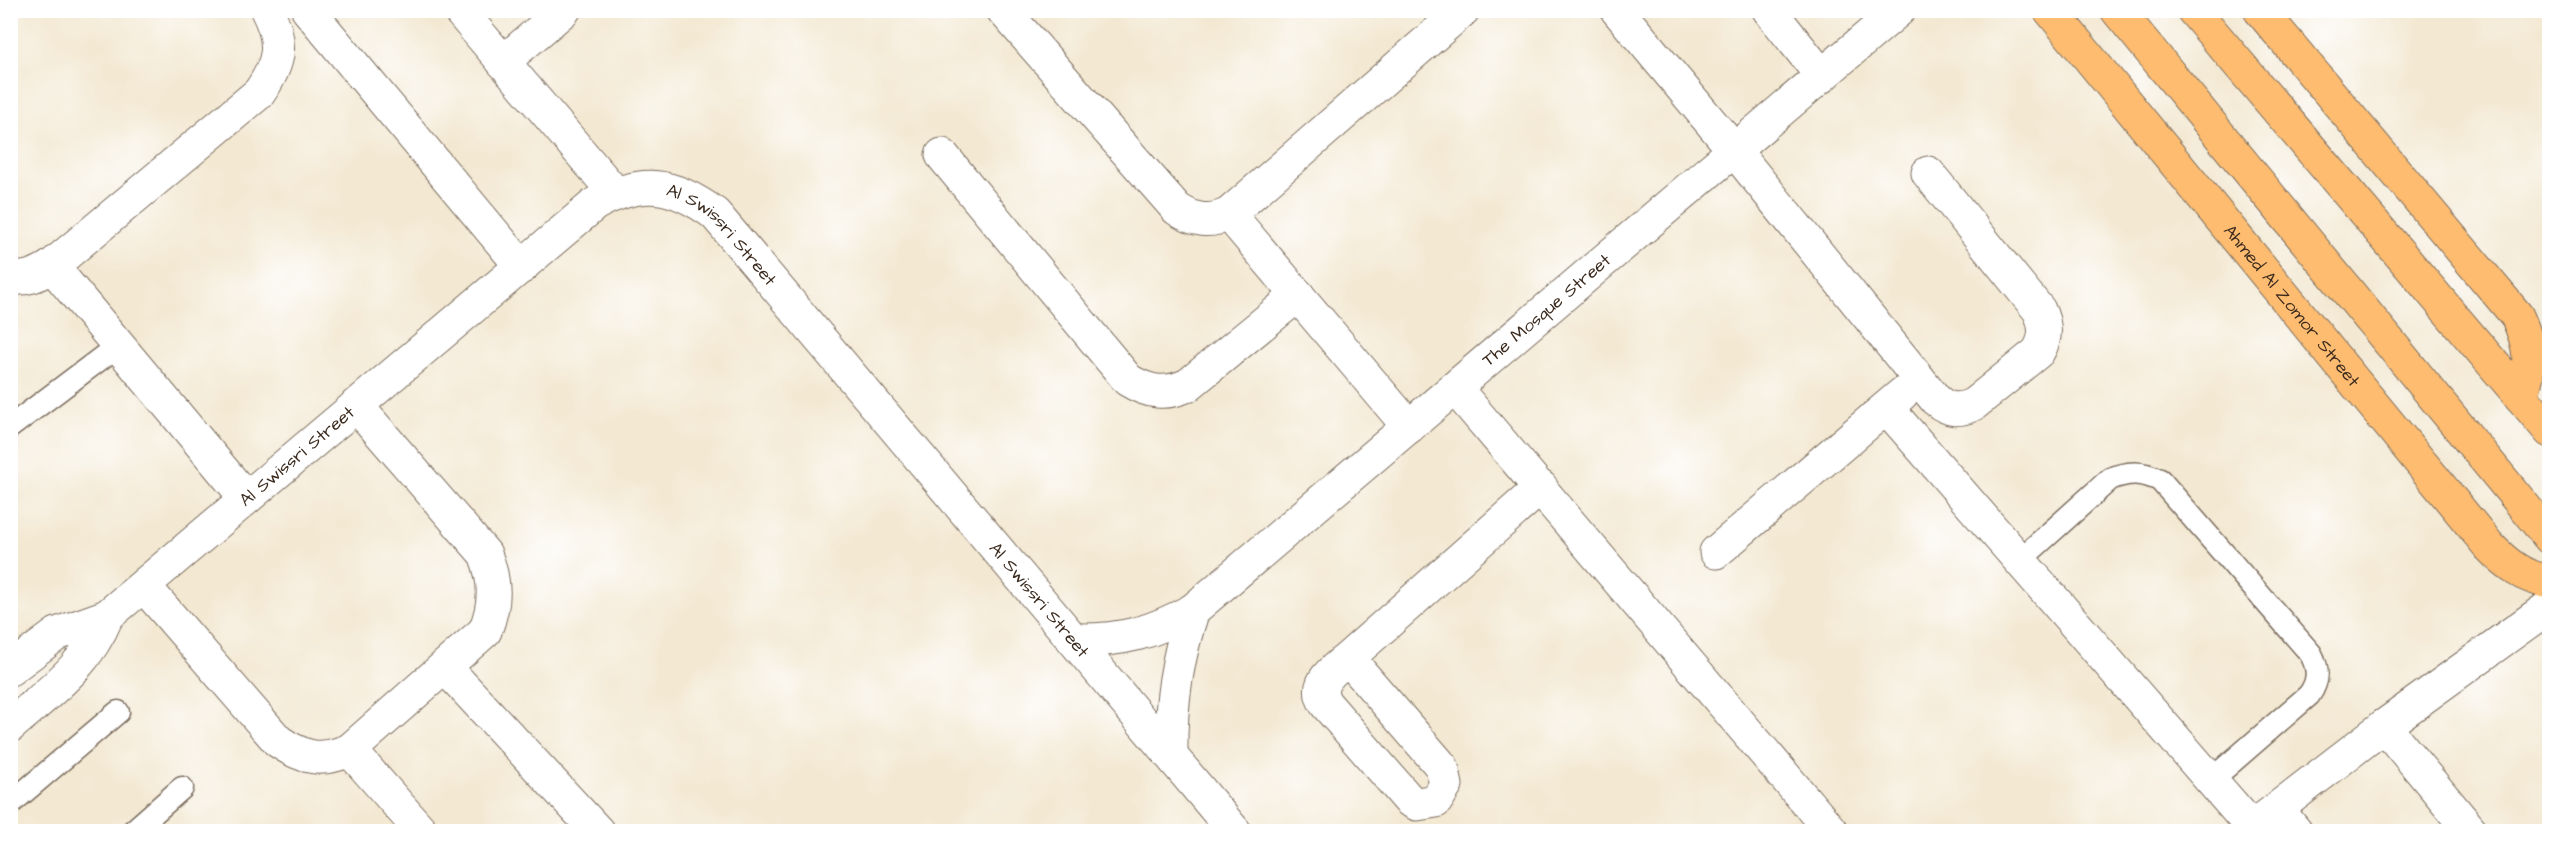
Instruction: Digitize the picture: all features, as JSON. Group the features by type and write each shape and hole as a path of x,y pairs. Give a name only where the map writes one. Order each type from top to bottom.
{"main road":[{"name":"Ahmed Al Zomor Street","path":"2050,10 2489,546 2508,565 2531,578 2550,582"},
{"path":"2117,10 2550,538"},
{"path":"2193,10 2540,415"},
{"path":"2259,10 2517,316 2529,342 2530,370 2540,415"}],"street":[{"path":"10,277 17,279 36,276 52,266 259,93 273,73 278,50 275,26 267,10"},
{"path":"308,10 522,267"},
{"path":"459,10 615,192"},
{"path":"503,62 564,10"},
{"path":"1003,10 1177,209 1188,217 1202,220 1216,220 1230,214 1463,10"},
{"path":"1617,10 1734,150 1920,380 1944,407 1954,410 1964,409 1974,404 2038,352 2044,342 2046,331 2038,310 1928,173"},
{"path":"1769,10 1822,76"},
{"name":"The Mosque Street","path":"1074,639 1124,638 1172,622 1193,610 1899,10"},
{"path":"942,155 1128,380 1142,389 1157,393 1173,392 1188,385 1298,295"},
{"name":"Al Swissri Street","path":"10,669 57,634 107,616 595,204 615,192 641,187 668,188 693,198 715,214 1235,831"},
{"path":"1230,214 1409,427"},
{"path":"52,266 120,344 246,498"},
{"path":"1716,552 1920,380"},
{"path":"1455,388 1832,831"},
{"path":"144,586 278,741 294,753 313,758 332,757 350,750 485,631 492,612 495,593 492,573 484,554 356,405"},
{"path":"1887,408 2210,781 2270,825 2384,726 2550,606"},
{"path":"1348,658 1541,487"},
{"path":"1171,753 1170,724 1175,675 1193,610"},
{"name":"Al Swissri Street","path":"10,726 82,661 100,633 107,616"},
{"path":"446,667 598,831"},
{"path":"2384,726 2472,831"},
{"path":"350,750 422,831"}],"lane":[{"path":"10,427 120,344"},
{"path":"2019,561 2110,479 2135,472 2160,480 2311,654 2316,664 2315,686 2309,695 2210,781"},
{"path":"10,804 118,712"},
{"path":"132,831 182,788"}]}
